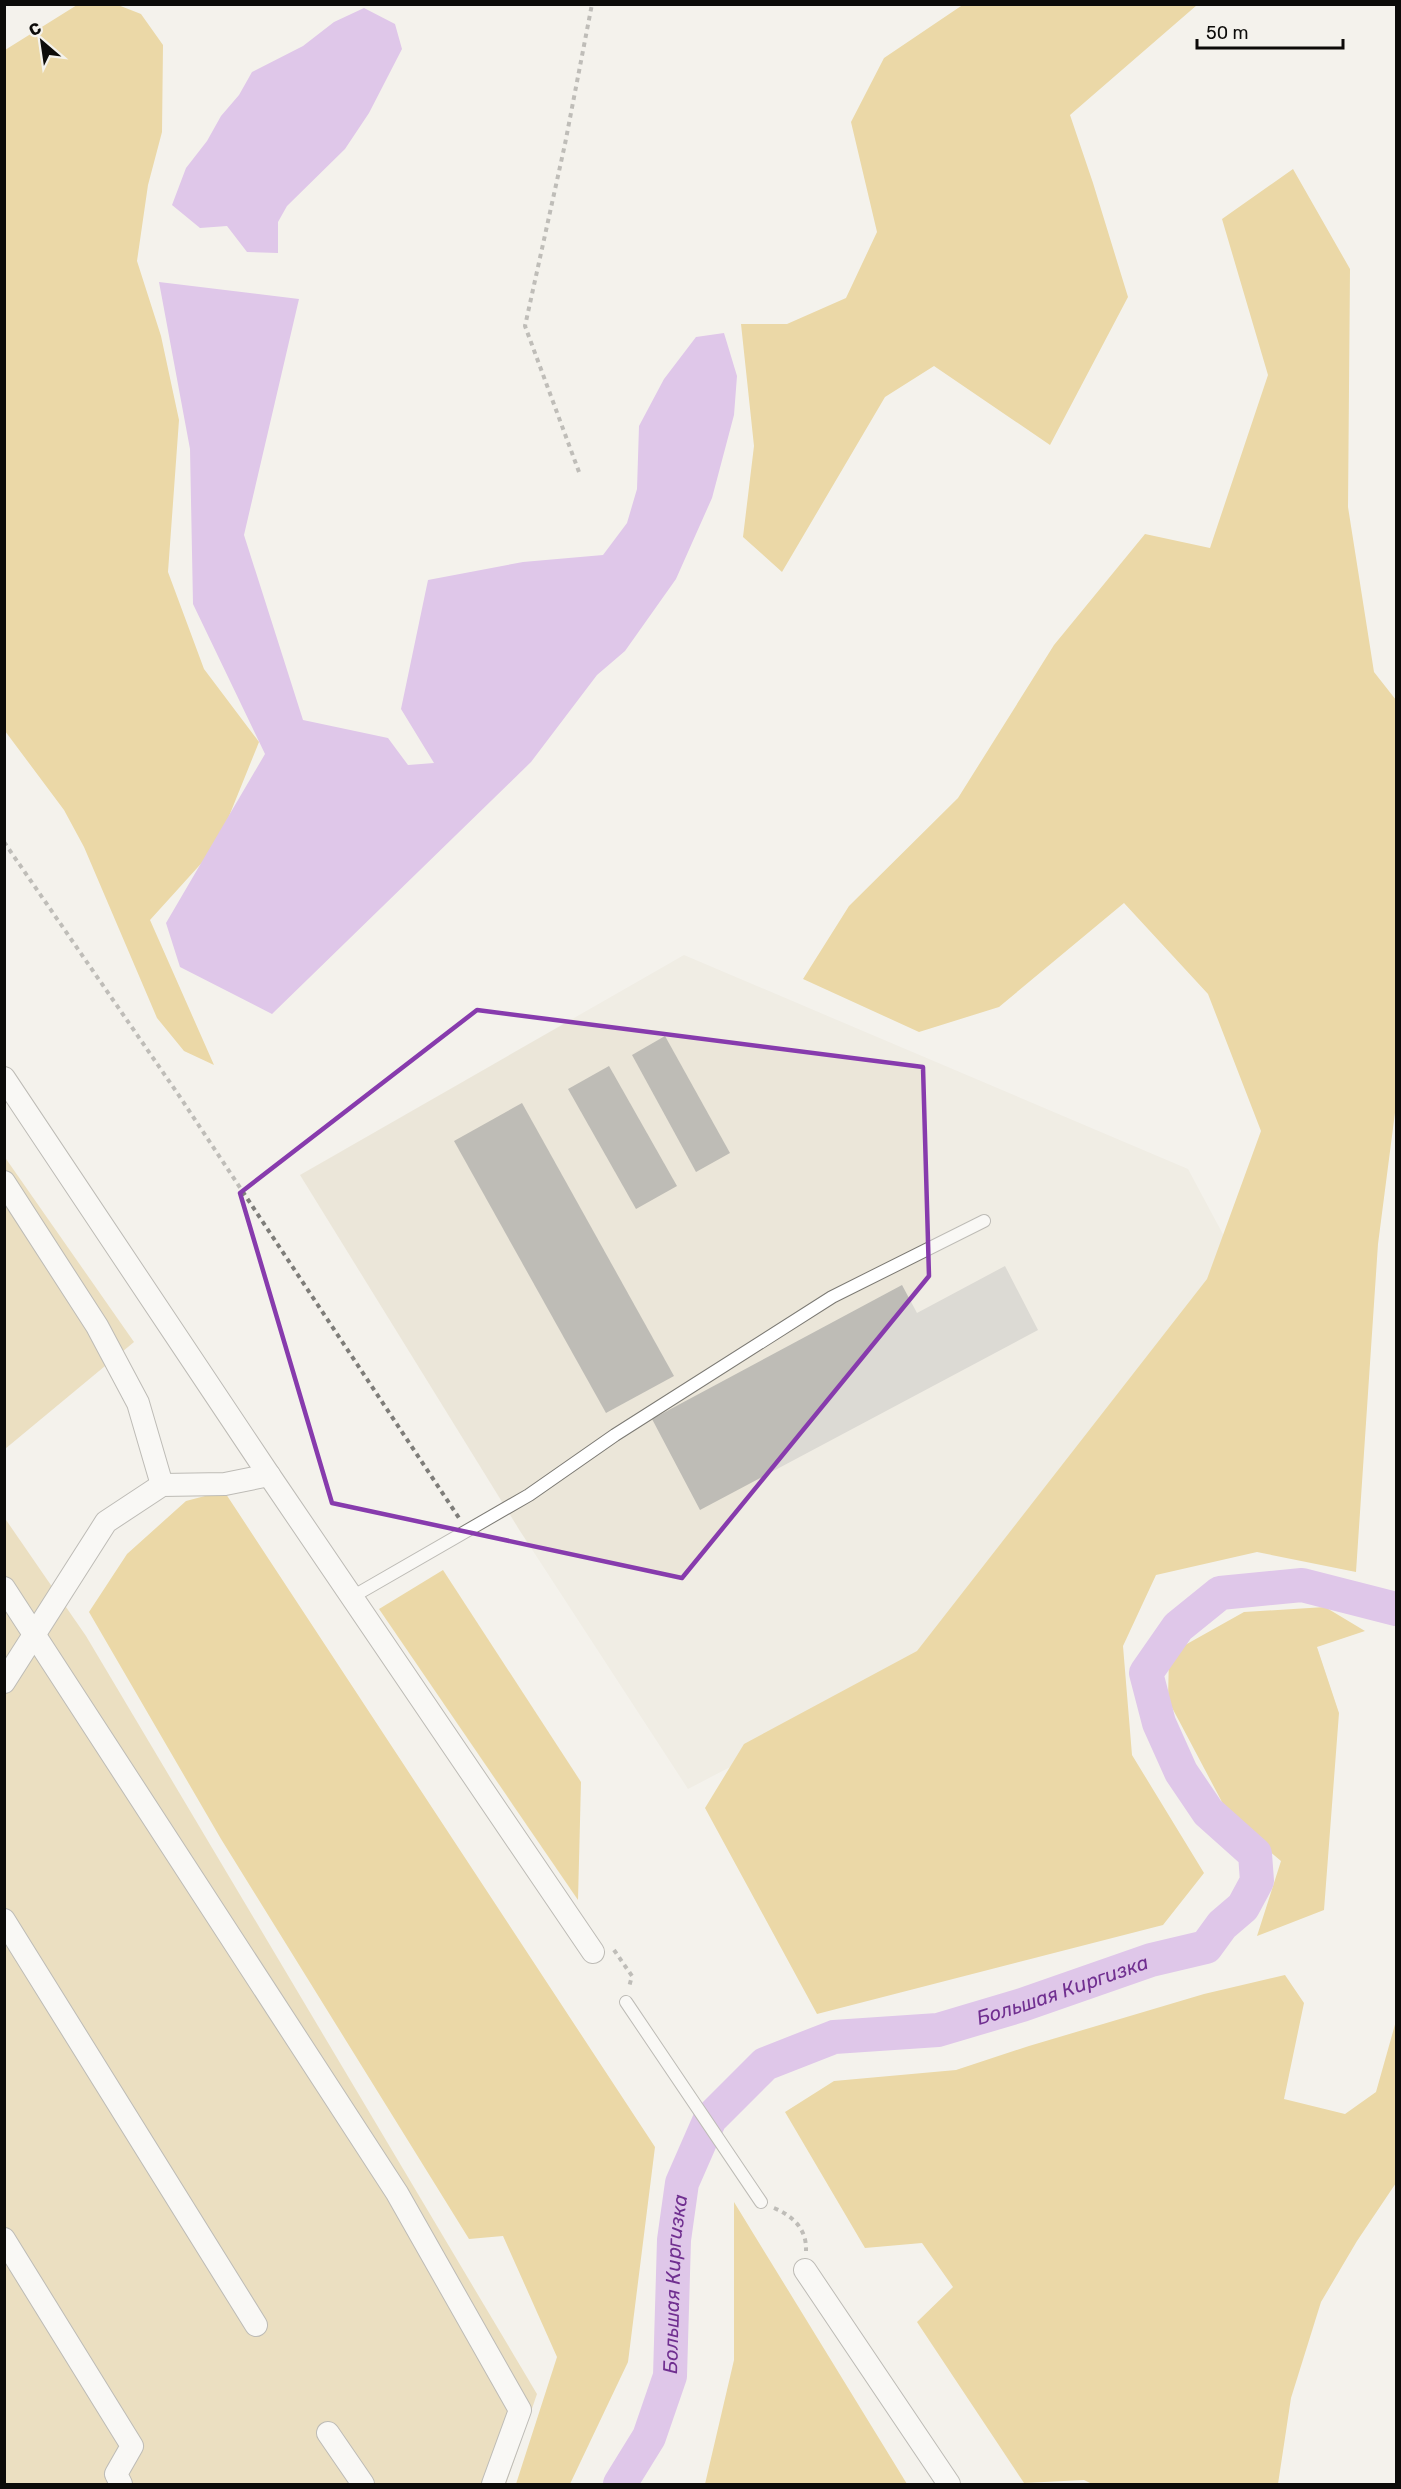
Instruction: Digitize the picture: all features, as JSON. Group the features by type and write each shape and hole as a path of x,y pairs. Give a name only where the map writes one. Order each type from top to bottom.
{"street":[{"path":"4,1078 592,1952"},
{"path":"4,1182 97,1326 138,1403 162,1485"},
{"path":"4,1682 106,1522 162,1485 225,1484 269,1475"},
{"path":"4,1588 398,2193 520,2410 493,2484"},
{"path":"4,1920 256,2325"},
{"path":"4,2239 132,2446 117,2474 121,2484"},
{"path":"804,2270 949,2484"},
{"path":"328,2433 363,2484"}],"lane":[{"path":"352,1598 530,1495 615,1435 832,1297 984,1221"},
{"path":"626,2002 761,2202"}],"path":[{"path":"579,472 525,326 565,144 592,4"},
{"path":"4,842 180,1097 467,1531"},
{"path":"592,1952 614,1949 632,1976 626,2002"},
{"path":"761,2202 791,2215 806,2240 804,2270"}],"highlighted area":[{"path":"477,1010 923,1067 929,1276 682,1578 332,1503 240,1193"}],"shaded area":[{"path":"964,4 1197,5 1070,115 1128,297 1050,445 934,366 885,397 782,572 743,537 754,446 741,324 787,324 846,298 877,232 851,122 884,58"},
{"path":"77,5 118,5 141,14 163,45 162,132 148,185 137,261 161,336 179,420 168,572 204,669 259,742 217,846 150,920 214,1065 184,1051 157,1018 84,847 64,810 5,731 5,50"},
{"path":"364,8 395,24 402,49 369,113 345,149 287,206 278,222 278,253 247,252 227,226 200,228 172,205 186,168 207,141 221,116 239,95 252,72 303,46 334,22"},
{"path":"1293,169 1350,269 1348,507 1374,672 1396,700 1396,1105 1378,1244 1356,1572 1257,1552 1156,1575 1123,1646 1132,1755 1204,1873 1163,1925 817,2014 705,1808 744,1744 917,1651 1207,1279 1261,1131 1208,994 1124,903 999,1007 919,1032 803,979 849,906 958,798 1054,645 1145,534 1210,548 1268,375 1222,219"},
{"path":"159,282 299,299 244,535 303,720 388,738 408,765 434,763 401,709 428,580 523,562 603,555 627,523 637,489 639,426 664,379 696,337 724,333 737,376 734,415 712,498 676,579 625,651 597,675 531,762 272,1014 180,967 166,923 265,754 193,604 190,449"},
{"path":"684,955 1188,1169 1270,1322 916,1670 688,1789 520,1531 300,1175"},
{"path":"4,1156 134,1342 5,1449 4,1449"},
{"path":"224,1491 655,2147 628,2362 570,2484 516,2484 557,2357 503,2236 469,2239 221,1839 89,1612 127,1554 186,1501"},
{"path":"4,1517 86,1636 537,2394 506,2484 5,2484"},
{"path":"443,1570 581,1782 578,1900 379,1609"},
{"path":"1325,1607 1365,1631 1317,1647 1339,1713 1324,1910 1257,1936 1281,1861 1231,1819 1168,1700 1169,1654 1244,1612"},
{"path":"1285,1975 1304,2003 1284,2099 1345,2114 1376,2092 1396,2021 1396,2183 1357,2241 1321,2302 1291,2398 1278,2484 1092,2484 1084,2480 1024,2483 917,2322 953,2287 922,2243 865,2248 785,2112 834,2081 956,2070 1204,1994"},
{"path":"734,2202 907,2484 705,2484 734,2360"}],"building":[{"path":"665,1036 730,1153 696,1172 632,1055"},
{"path":"609,1066 677,1186 636,1209 568,1089"},
{"path":"522,1103 674,1376 606,1413 454,1141"},
{"path":"1005,1266 1038,1330 700,1510 652,1419 902,1285 917,1313"}],"waterway":[{"name":"Большая Киргизка","path":"620,2484 649,2437 670,2376 674,2240 682,2183 710,2119 765,2064 834,2037 938,2030 1022,2005 1151,1960 1206,1947 1222,1925 1243,1907 1257,1881 1255,1854 1208,1812 1181,1772 1159,1723 1146,1673 1178,1627 1220,1593 1302,1585 1396,1609"}]}
